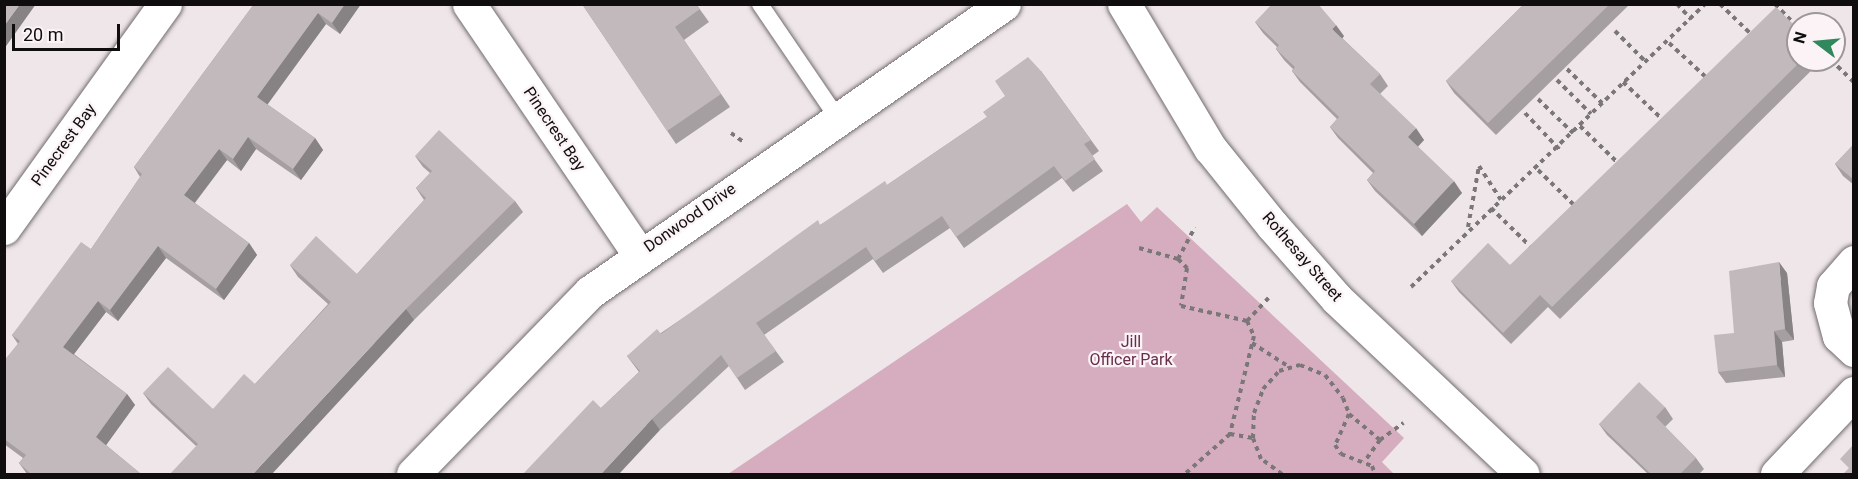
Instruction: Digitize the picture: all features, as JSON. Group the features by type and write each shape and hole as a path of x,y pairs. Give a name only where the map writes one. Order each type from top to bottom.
{"street":[{"name":"Pinecrest Bay","path":"4,228 165,4"},
{"name":"Pinecrest Bay","path":"469,4 639,254"},
{"name":"Donwood Drive","path":"413,474 542,338 639,254 836,116 1004,4"},
{"name":"Rothesay Street","path":"1124,4 1210,148 1272,225 1337,299 1523,474"},
{"path":"1854,262 1838,278 1830,303 1839,336 1854,350"},
{"path":"1777,474 1854,393"}],"lane":[{"path":"760,4 836,116"}],"path":[{"path":"1677,4 1691,19"},
{"path":"1411,287 1468,227 1538,170 1644,60 1669,43 1705,4"},
{"path":"1720,4 1752,34"},
{"path":"1775,4 1786,15"},
{"path":"1615,31 1644,60"},
{"path":"1669,43 1708,79"},
{"path":"1567,69 1602,103"},
{"path":"1557,80 1591,114"},
{"path":"1623,82 1661,118"},
{"path":"1538,99 1573,133"},
{"path":"1524,113 1559,148"},
{"path":"1580,126 1618,163"},
{"path":"731,132 746,144"},
{"path":"1468,227 1479,166 1501,200"},
{"path":"1538,170 1575,206"},
{"path":"1491,208 1531,247"},
{"path":"1178,259 1195,227"},
{"path":"1139,248 1178,259 1187,268 1181,306 1247,321"},
{"path":"1247,321 1269,297"},
{"path":"1185,474 1230,434 1252,344 1247,321"},
{"path":"1252,344 1291,368"},
{"path":"1282,474 1261,459 1252,438 1263,389 1279,371 1300,365 1325,375 1348,414 1380,440"},
{"path":"1348,414 1335,446 1341,454 1364,462 1375,474"},
{"path":"1364,462 1380,440 1403,423"},
{"path":"1230,434 1252,438"}],"green space":[{"name":"Jill Officer Park","path":"1127,204 1141,222 1157,207 1404,438 1382,462 1394,474 728,474"}],"building":[{"path":"4,4 20,4 4,26"},
{"path":"254,4 345,4 332,23 318,13 257,97 315,138 293,169 248,137 233,159 219,149 184,195 249,243 216,289 158,246 110,310 98,301 63,347 127,394 96,437 141,474 31,474 19,463 26,455 4,439 4,361 20,341 12,335 81,242 91,249 142,174 134,167"},
{"path":"582,4 696,4 700,9 675,27 721,94 667,131"},
{"path":"1272,4 1318,4 1336,25 1332,29 1380,74 1370,84 1416,128 1408,137 1454,181 1414,224 1367,180 1375,171 1330,127 1339,117 1292,71 1295,67 1276,49 1279,45 1255,22"},
{"path":"1524,4 1610,4 1488,123 1446,81"},
{"path":"1776,7 1786,17 1786,72 1790,72 1552,307 1540,295 1503,333 1451,281 1488,243 1510,265"},
{"path":"1028,57 1041,71 1091,140 1084,144 1095,159 1065,181 1054,166 956,237 942,216 875,261 866,247 756,323 776,351 737,378 721,355 652,419 601,474 523,474 593,400 601,408 640,371 627,356 657,329 661,334 818,220 820,225 885,181 887,185 987,117 983,112 1005,96 995,81"},
{"path":"439,130 515,201 406,309 253,474 170,474 198,444 143,393 168,367 213,409 244,374 255,384 331,302 290,265 316,236 357,274 426,198 416,188 432,171 415,156"},
{"path":"1854,144 1854,180 1835,164"},
{"path":"1779,262 1785,329 1774,331 1777,365 1718,372 1714,335 1734,333 1729,271"},
{"path":"1639,382 1665,407 1656,417 1696,458 1680,474 1651,474 1599,424"},
{"path":"1854,444 1854,474 1843,474 1849,468 1840,459"}]}
